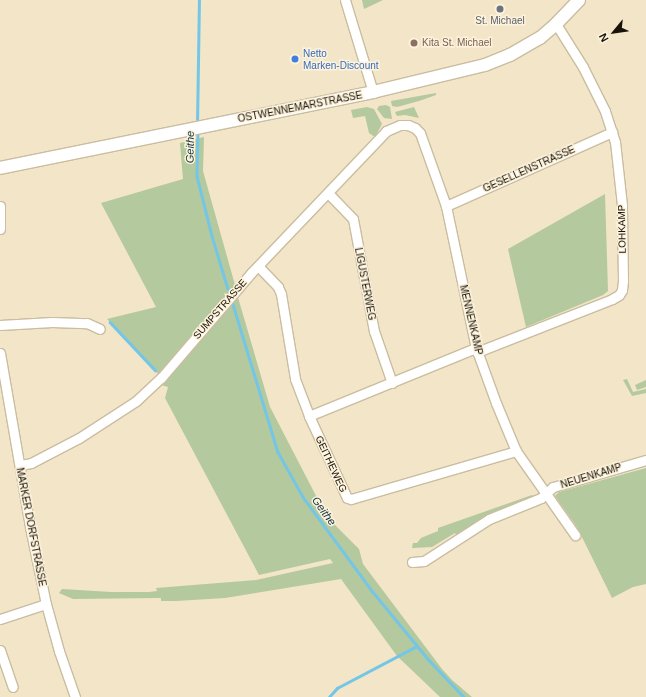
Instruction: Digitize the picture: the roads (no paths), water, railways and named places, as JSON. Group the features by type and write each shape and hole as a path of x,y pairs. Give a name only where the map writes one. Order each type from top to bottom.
{"street":[{"path":"345,0 372,92"},
{"name":"OSTWENNEMARSTRASSE","path":"0,168 372,92 457,73 492,62 520,50 556,24 579,0"},
{"name":"LOHKAMP","path":"309,416 477,350 563,320 619,295 623,281 622,205 618,157 605,111 583,67 556,24"},
{"name":"SUMPSTRASSE","path":"20,465 31,463 79,438 136,401 161,378 258,266 386,131 400,125"},
{"name":"MENNENKAMP","path":"400,125 412,126 420,133 446,206 477,350 516,451 575,535"},
{"name":"GESELLENSTRASSE","path":"446,206 612,132"},
{"name":"LIGUSTERWEG","path":"328,193 353,219 374,331 392,383"},
{"path":"0,206 0,229"},
{"name":"GEITHEWEG","path":"258,266 278,287 281,294 295,379 309,416 347,498 351,499 516,451"},
{"path":"0,325 52,322 87,323 100,329"},
{"name":"MARKER DORFSTRASSE","path":"0,353 30,528 46,604 59,651 75,697"},
{"name":"NEUENKAMP","path":"412,562 424,561 489,519 541,498 553,487 646,460"},
{"path":"0,619 46,604"},
{"path":"0,650 13,687"}],"waterway":[{"name":"Geithe","path":"197,125 199,0"},
{"name":"Geithe","path":"198,132 197,176 212,236 228,289"},
{"name":"Geithe","path":"232,301 278,452 303,497 373,592 428,659 464,697"},
{"path":"110,322 155,370"},
{"path":"329,697 337,688 417,646"}],"place":[{"name":"St. Michael","path":"500,9"},
{"name":"Kita St. Michael","path":"414,43"},
{"name":"Netto Marken-Discount","path":"295,59"}]}
